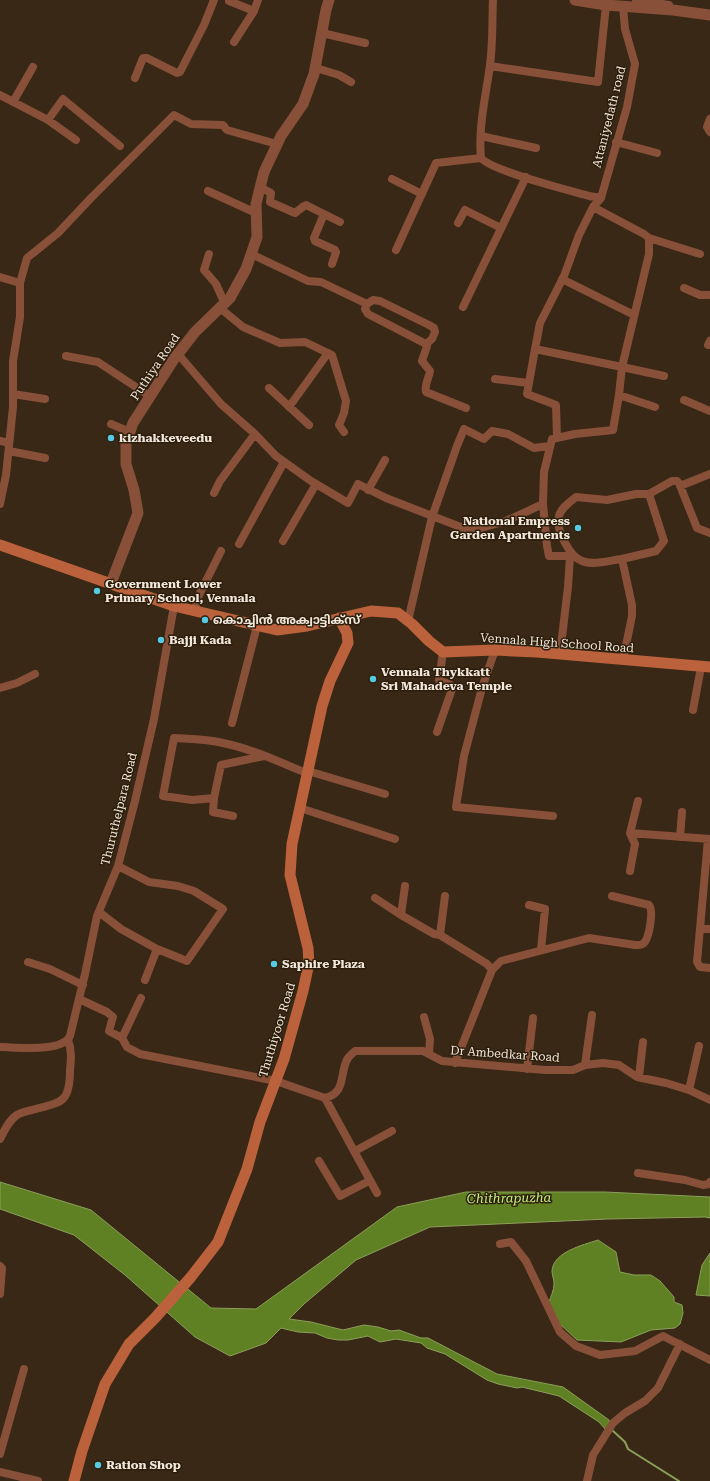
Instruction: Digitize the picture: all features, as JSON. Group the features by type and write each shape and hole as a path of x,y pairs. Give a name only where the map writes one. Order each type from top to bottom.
{"main road":[{"path":"0,546 174,606 277,630 308,626 371,611 398,613 443,652"},
{"name":"Thuthiyoor Road","path":"74,1481 82,1451 105,1384 129,1344 155,1318 218,1242 247,1169 260,1122 284,1059 309,963 308,948 290,875 292,844 322,706 330,681 348,643 347,633 339,618"},
{"name":"Vennala High School Road","path":"443,652 495,650 560,654 705,667"}],"street":[{"path":"135,78 143,58 148,58 177,73 180,72 204,25 214,0"},
{"path":"234,42 254,11 258,0"},
{"name":"Puthiya Road","path":"111,584 138,513 134,490 126,464 126,443 133,423 178,354 195,332 230,298 246,269 257,237 256,204 264,172 281,136 303,104 316,68 329,0"},
{"path":"481,158 481,136 493,34 493,0"},
{"path":"575,0 606,5 710,15"},
{"path":"636,0 694,8"},
{"path":"229,1 254,11"},
{"path":"490,66 598,82 606,5"},
{"name":"Attaniyedath road","path":"601,198 627,107 635,64 625,29 623,6"},
{"path":"322,33 365,43"},
{"path":"13,102 33,67"},
{"path":"316,68 339,75 351,82"},
{"path":"0,95 48,120 76,140"},
{"path":"48,120 63,99 120,146"},
{"path":"0,504 6,475 9,447 13,394 13,361 20,317 20,283 26,258 58,233 174,116 191,124 223,125 227,130 277,144"},
{"path":"710,119 707,127 710,132"},
{"path":"481,136 536,148"},
{"path":"616,142 657,154"},
{"path":"396,250 436,163 481,158 487,163 496,167 588,196 601,198 593,208 579,235 562,279 540,323 528,383 527,394 556,405 557,438"},
{"path":"463,307 526,177"},
{"path":"392,179 422,194"},
{"path":"260,187 271,193 270,202 295,213 306,205 340,222"},
{"path":"208,191 256,213"},
{"path":"593,208 649,238 700,254"},
{"path":"458,223 465,210 501,228"},
{"path":"324,214 314,238 316,241 335,250 336,252 332,264"},
{"path":"560,654 570,556 549,556 543,504 544,472 552,439 613,430 622,367 649,254 649,238"},
{"path":"210,254 204,270 216,284 223,306 243,327 280,343 305,342 332,355 346,401 344,413 339,425 344,432"},
{"path":"251,254 308,281 321,282 367,304"},
{"path":"0,277 20,283"},
{"path":"562,279 634,315"},
{"path":"684,288 700,295 710,295"},
{"path":"426,344 368,314 365,309 367,304 373,300 380,302 434,328 436,332 432,339 426,344 427,346 422,362 430,371 429,379 425,387 426,392 466,408"},
{"path":"535,349 664,376"},
{"path":"289,407 328,353"},
{"path":"178,354 221,404 284,462 316,484 348,503 358,484 386,498 471,531 506,521 543,504"},
{"path":"66,356 98,362 151,397"},
{"path":"495,379 528,383"},
{"path":"269,388 309,426"},
{"path":"13,394 45,398"},
{"path":"619,395 654,407"},
{"path":"684,400 710,411"},
{"path":"111,424 130,432"},
{"path":"408,621 432,517 464,429 484,439 491,431 494,430 508,434 534,448 550,446"},
{"path":"214,493 220,480 255,434"},
{"path":"0,441 9,447 45,458"},
{"path":"368,490 384,460"},
{"path":"239,544 284,462"},
{"path":"680,486 710,474"},
{"path":"649,494 664,541 656,551 622,559 594,562 581,561 564,542 559,530 559,516 568,504 576,497 607,500 636,494 649,494 672,481 677,481 680,486 697,528 710,533"},
{"path":"283,541 316,484"},
{"path":"194,611 199,595 222,551"},
{"path":"622,559 632,605 632,616 624,660"},
{"name":"Thuruthelpara Road","path":"68,1040 83,985 99,912 118,866 154,719 174,606"},
{"path":"232,723 257,626"},
{"path":"495,650 482,688 464,756 456,807 553,816"},
{"path":"437,732 452,690 452,686 450,684 442,683 439,680 443,652"},
{"path":"693,710 705,667"},
{"path":"0,688 17,684 35,674"},
{"path":"214,798 192,800 163,796 174,738 209,740 240,748 308,772 385,794"},
{"path":"239,762 240,748"},
{"path":"232,816 213,812 214,798 221,766 265,756"},
{"path":"630,871 635,844 630,833 638,801"},
{"path":"300,808 395,839"},
{"path":"680,838 682,812"},
{"path":"630,833 709,839 706,890 697,962 700,967 710,968"},
{"path":"99,912 121,929 157,949 187,961 222,909 194,892 178,886 149,882 118,866"},
{"path":"401,914 405,886"},
{"path":"440,935 445,896"},
{"path":"455,1063 492,970 502,960 590,938 635,945 644,944 648,935 652,910 650,905 647,903 612,896"},
{"path":"375,898 434,934 440,935 487,964 492,970"},
{"path":"529,905 545,909 540,950"},
{"path":"700,929 710,929"},
{"path":"145,980 157,949"},
{"path":"28,962 50,969 83,985"},
{"path":"122,1038 141,998"},
{"path":"79,999 107,1012 114,1017 109,1030 122,1038 127,1047 140,1054 276,1081 325,1098 355,1151 369,1181 377,1193"},
{"path":"585,1065 592,1015"},
{"path":"424,1017 430,1039 429,1054"},
{"path":"527,1069 533,1018"},
{"path":"0,1047 38,1048 60,1044 68,1040 71,1048 70,1084 67,1094 63,1100 17,1115 3,1131 0,1139"},
{"path":"639,1077 642,1042"},
{"path":"689,1090 699,1046"},
{"name":"Dr Ambedkar Road","path":"325,1098 332,1096 338,1091 348,1059 355,1051 423,1051 442,1061 527,1069 573,1070 585,1065 603,1063 619,1066 639,1077 689,1090 710,1100"},
{"path":"355,1151 392,1131"},
{"path":"320,1161 340,1196 369,1181"},
{"path":"638,1173 686,1180 703,1185 709,1184 710,1182"},
{"path":"500,1244 511,1242 526,1261 560,1332 576,1346 600,1355 635,1352 663,1336 710,1360"},
{"path":"0,1266 2,1268 0,1294"},
{"path":"587,1481 593,1455 612,1424 625,1413 645,1402 658,1388 680,1344"},
{"path":"0,1454 24,1369"},
{"path":"0,1472 38,1481"}],"water":[{"name":"Chithrapuzha","path":"0,1182 91,1210 211,1308 256,1309 397,1207 466,1192 605,1192 710,1197 710,1218 608,1219 430,1227 356,1260 304,1304 289,1319 311,1322 343,1330 364,1325 391,1331 399,1330 421,1338 428,1338 497,1374 563,1387 609,1420 610,1424 606,1430 599,1422 559,1396 522,1387 517,1388 498,1384 487,1380 445,1354 427,1348 421,1343 396,1339 380,1342 368,1336 348,1340 338,1340 327,1338 315,1333 298,1332 281,1328 266,1343 230,1356 195,1337 125,1275 74,1235 0,1209"},
{"path":"598,1240 616,1252 620,1272 634,1275 651,1275 660,1281 674,1297 674,1302 682,1305 683,1313 680,1324 675,1328 651,1330 621,1342 577,1340 560,1324 549,1302 554,1286 552,1271 554,1264 563,1254 570,1250"},
{"path":"710,1253 710,1296 696,1295 702,1265"}],"waterway":[{"path":"612,1430 625,1442 628,1449 679,1481"}],"place":[{"name":"kizhakkeveedu","path":"111,438"},
{"name":"National Empress Garden Apartments","path":"578,528"},
{"name":"Government Lower Primary School, Vennala","path":"97,591"},
{"name":"കൊച്ചിൻ അക്വാട്ടിക്സ്","path":"205,620"},
{"name":"Bajji Kada","path":"161,640"},
{"name":"Vennala Thykkatt Sri Mahadeva Temple","path":"373,679"},
{"name":"Saphire Plaza","path":"274,964"},
{"name":"Ration Shop","path":"98,1465"}]}
